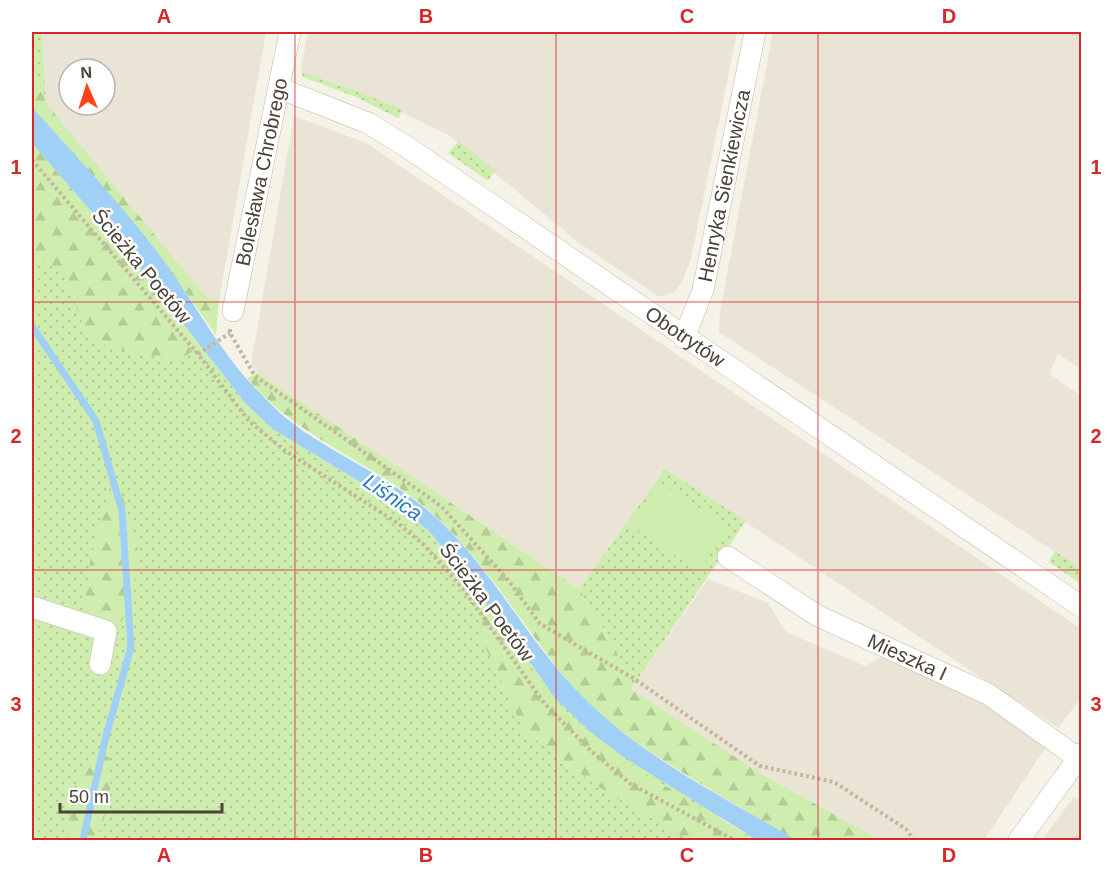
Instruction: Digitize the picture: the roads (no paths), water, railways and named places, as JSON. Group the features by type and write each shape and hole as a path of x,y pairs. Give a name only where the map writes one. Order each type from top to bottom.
{"street":[{"name":"Bolesława Chrobrego","path":"233,311 290,32"},
{"name":"Henryka Sienkiewicza","path":"684,338 703,290 754,32"},
{"name":"Obotrytów","path":"279,88 368,123 407,147 1082,608"},
{"name":"Mieszka I","path":"728,557 818,616 988,694 1080,757"},
{"path":"32,607 106,631 100,664"},
{"path":"1019,840 1080,757"}],"water":[{"name":"Liśnica","path":"32,107 140,231 168,266 229,357 275,408 306,433 406,494 443,524 480,566 563,676 605,718 684,775 796,840 757,840 625,758 588,730 555,698 514,639 431,533 396,504 273,429 246,404 137,264 32,143"}],"waterway":[{"path":"32,326 96,421 122,511 131,647 105,740 83,840"}]}
